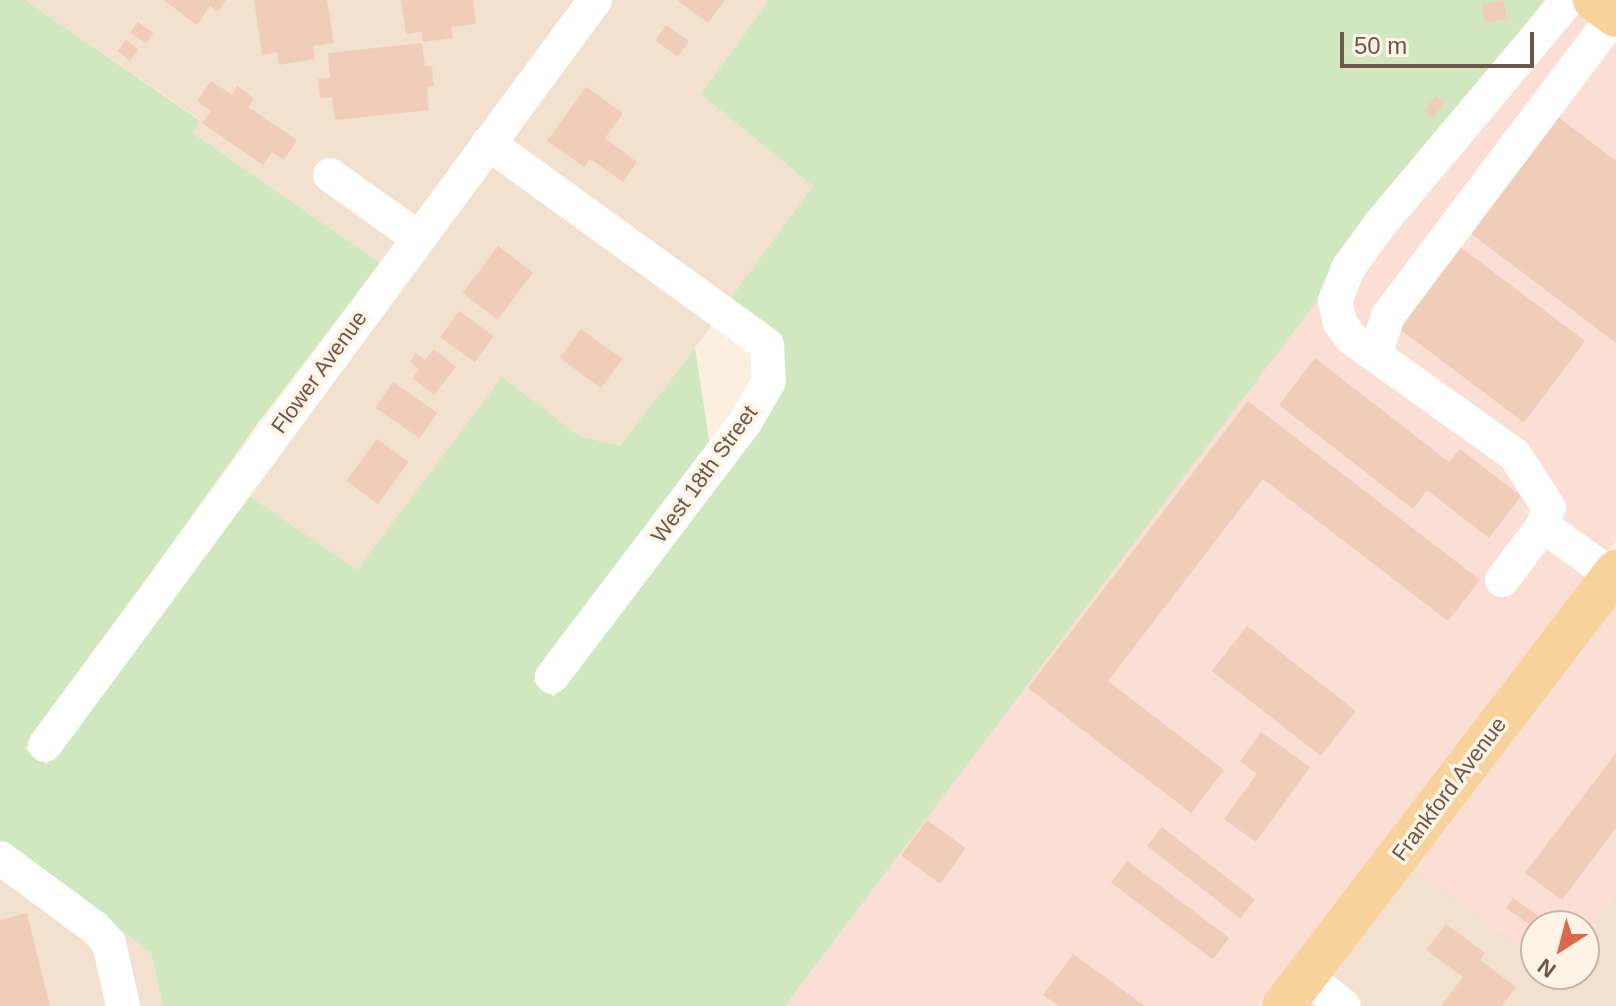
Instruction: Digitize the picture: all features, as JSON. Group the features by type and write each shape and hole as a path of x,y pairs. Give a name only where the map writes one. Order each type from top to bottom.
{"main road":[{"name":"Frankford Avenue","path":"1295,991 1614,573"}],"street":[{"path":"1502,580 1543,526 1549,508 1515,455 1351,338 1340,323 1335,301 1348,268 1391,211 1568,0"},
{"name":"Flower Avenue","path":"45,745 488,143 585,4"},
{"path":"1375,355 1388,316 1608,10"},
{"name":"West 18th Street","path":"488,143 767,345 769,381 746,421 552,677"},
{"path":"330,175 418,238"},
{"path":"1543,526 1614,573"},
{"path":"0,858 94,927 109,943 123,1006"},
{"path":"1295,991 1344,1006"}],"shaded area":[{"path":"25,0 579,0 380,263 192,132 199,119"},
{"path":"612,0 769,0 701,94 813,186 730,299 508,139"},
{"path":"1544,0 1569,0 1616,35 1616,540 1258,1006 785,1006"},
{"path":"490,163 713,324 620,446 579,436 503,378 357,571 246,494"},
{"path":"1616,603 1616,895 1600,916 1600,910 1520,910 1520,947 1414,869"},
{"path":"0,841 151,953 163,1006 0,1006"},
{"path":"1414,869 1520,947 1520,990 1600,990 1600,916 1616,895 1616,1006 1306,1006"}],"green space":[{"path":"0,0 25,0 199,120 193,133 380,263 258,423 25,749 46,764 246,494 357,570 502,377 579,436 620,446 695,348 710,446 533,681 554,697 756,429 780,387 730,299 813,186 701,94 769,0 1544,0 785,1006 163,1006 151,953 0,841"}],"building":[{"path":"163,0 226,0 218,11 210,6 197,25"},
{"path":"254,0 327,0 334,43 313,46 315,59 279,65 277,52 262,55"},
{"path":"401,0 473,0 476,24 451,27 453,38 423,42 421,32 406,34"},
{"path":"677,0 725,0 708,23"},
{"path":"1503,0 1507,19 1485,23 1481,5"},
{"path":"138,22 153,33 146,44 130,33"},
{"path":"666,25 689,41 678,57 655,41"},
{"path":"126,40 139,50 130,61 117,51"},
{"path":"422,43 425,66 432,66 434,86 427,87 429,110 335,120 332,97 320,98 318,79 330,78 328,53"},
{"path":"211,81 232,95 237,86 254,98 248,107 297,140 284,160 272,152 263,165 202,123 211,111 197,101"},
{"path":"586,87 623,113 605,138 637,162 623,182 590,159 584,167 547,141"},
{"path":"1435,96 1444,102 1433,118 1424,112"},
{"path":"1553,113 1616,161 1616,343 1465,229"},
{"path":"1451,240 1585,341 1524,423 1390,321"},
{"path":"498,246 533,272 498,320 462,293"},
{"path":"459,311 494,336 475,362 440,337"},
{"path":"581,329 622,359 601,388 560,358"},
{"path":"434,349 456,367 434,395 412,378 419,369 410,362 416,353 425,360"},
{"path":"1315,358 1449,462 1460,449 1521,496 1489,538 1427,490 1413,509 1279,405"},
{"path":"393,382 437,413 419,438 375,407"},
{"path":"1248,401 1480,580 1448,621 1263,479 1108,681 1224,770 1191,813 1028,688"},
{"path":"377,439 409,462 378,504 346,481"},
{"path":"1247,626 1356,711 1321,756 1212,671"},
{"path":"1261,732 1310,767 1256,842 1224,819 1257,774 1240,761"},
{"path":"1616,753 1616,828 1562,900 1525,873"},
{"path":"927,820 966,848 940,884 901,856"},
{"path":"1162,827 1255,900 1240,919 1147,846"},
{"path":"1127,861 1229,938 1213,960 1111,883"},
{"path":"1513,898 1530,910 1520,910 1520,918 1506,908"},
{"path":"27,913 50,1006 0,1006 0,920"},
{"path":"1446,924 1485,953 1480,960 1516,987 1502,1006 1441,1006 1463,977 1426,950"},
{"path":"1073,954 1145,1006 1059,1006 1043,995"}]}
